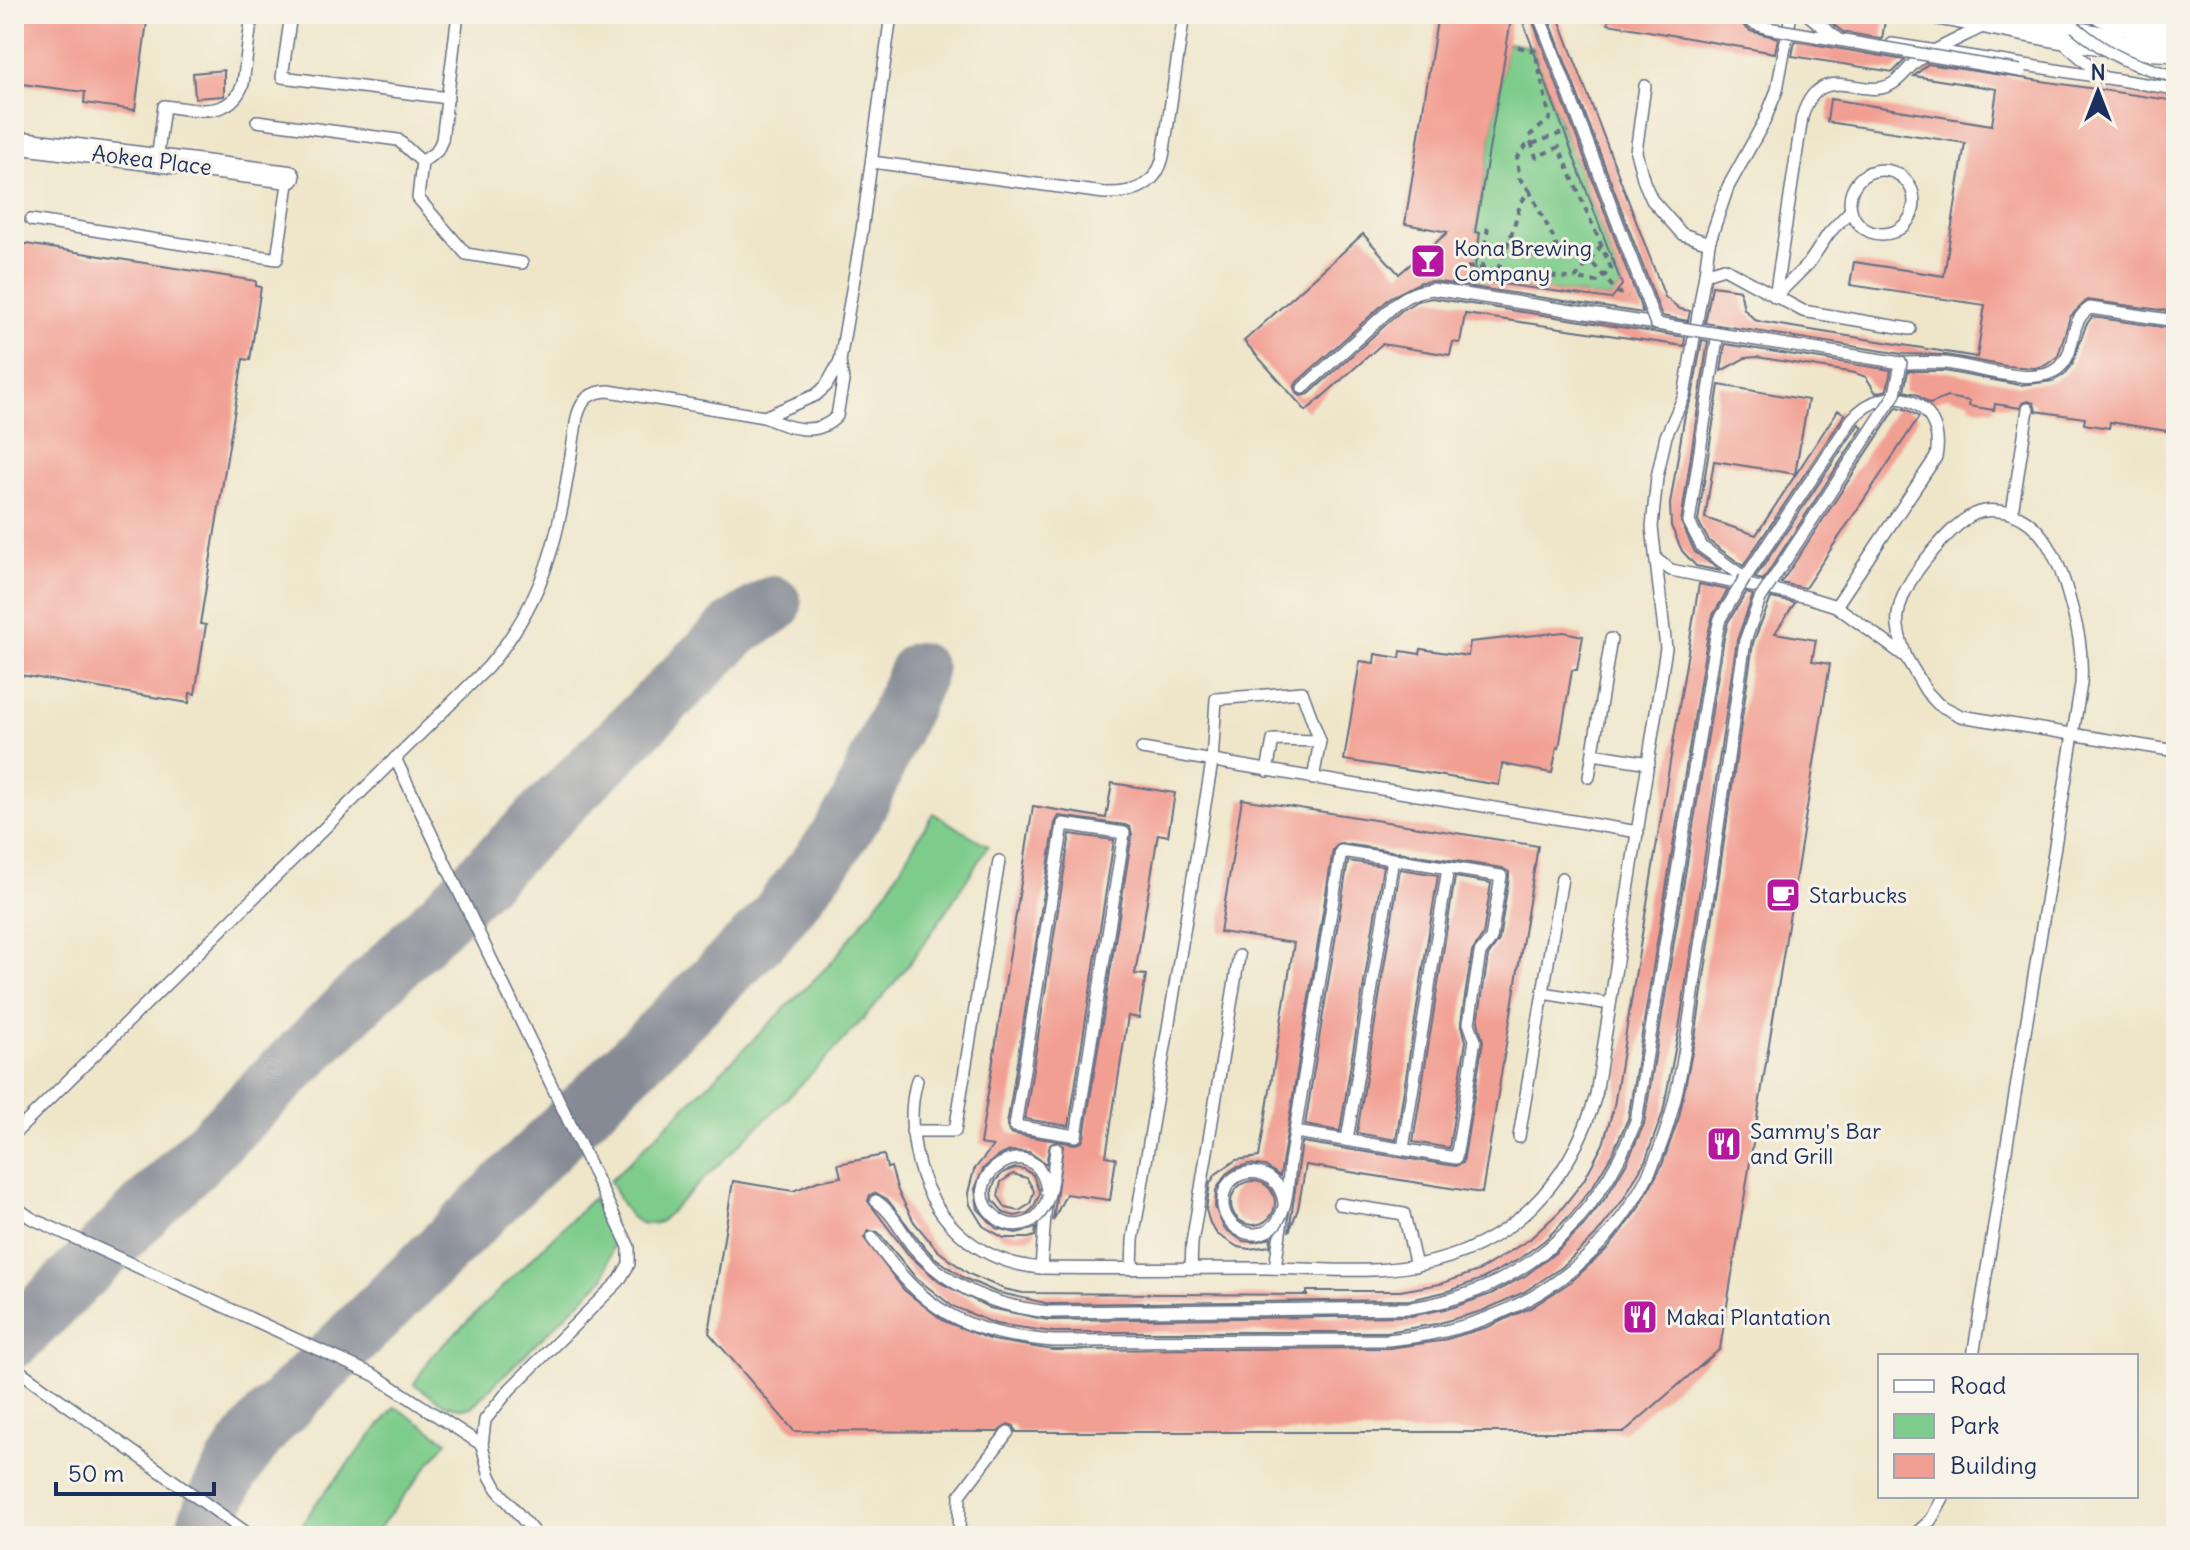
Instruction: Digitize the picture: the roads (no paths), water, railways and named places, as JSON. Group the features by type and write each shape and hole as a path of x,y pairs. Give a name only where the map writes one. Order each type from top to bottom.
{"street":[{"path":"1941,14 1998,18 2054,34 2149,49 2176,50"},
{"path":"2101,14 2130,26 2176,35"},
{"name":"Aokea Place","path":"14,142 289,177"}],"lane":[{"path":"157,161 164,106 221,109 232,103 239,93 243,84 252,14"},
{"path":"291,14 282,77 448,98"},
{"path":"458,14 440,146 422,162 418,198 466,254 522,263"},
{"path":"14,1134 488,667 518,627 537,593 556,541 577,417 584,399 590,394 609,391 764,417 783,426 808,430 830,423 837,416 843,381 840,361 872,162 891,14"},
{"path":"872,162 1104,193 1123,194 1142,188 1156,173 1163,157 1184,14"},
{"path":"1538,14 1656,324"},
{"path":"1743,14 1753,23 1768,28 2168,95 2176,91"},
{"path":"917,1080 911,1103 912,1131 929,1195 946,1222 988,1255 1016,1265 1132,1269 1390,1269 1416,1266 1449,1258 1495,1236 1535,1205 1553,1185 1569,1163 1590,1117 1596,1095 1666,648 1652,527 1657,477 1666,436 1684,396 1709,243 1728,187 1764,122 1777,90 1791,14"},
{"path":"1807,14 1839,40"},
{"path":"2066,14 2075,27 2119,59 2176,77"},
{"path":"1775,297 1806,106 1820,89 1833,84 1876,88 1890,85 1915,62 1998,18 2075,27 2147,41 2176,41"},
{"path":"1789,27 2176,91"},
{"path":"2054,34 2104,78"},
{"path":"1645,86 1636,152 1644,182 1652,200 1682,234 1709,243"},
{"path":"257,121 398,140 422,162"},
{"path":"1775,297 1809,263 1829,233 1851,210 1852,190 1865,174 1885,169 1903,177 1914,194 1912,214 1900,229 1891,233 1881,234 1862,227 1851,210"},
{"path":"31,220 277,259 289,177"},
{"path":"1705,274 1724,268 1803,311 1910,329"},
{"path":"1303,388 1408,294 1432,289 1901,363 1944,363 2036,377 2056,370 2067,358 2078,317 2090,308 2176,321"},
{"path":"1718,333 1689,522 1693,535 1702,547 1745,578"},
{"path":"764,417 816,395 826,386 840,361"},
{"path":"872,1238 906,1281 946,1313 998,1334 1053,1341 1388,1340 1427,1337 1490,1319 1551,1286 1587,1257 1646,1178 1666,1132 1682,1056 1745,641 1760,599 1895,394 1901,363"},
{"path":"876,1201 889,1209 917,1251 948,1279 985,1299 1026,1310 1388,1310 1433,1305 1476,1292 1514,1273 1567,1233 1595,1200 1619,1161 1636,1121 1720,619 1859,410 1878,398 1894,397 1910,401 1929,417 1938,437 1938,447 1930,467 1836,606"},
{"path":"2012,513 2028,409"},
{"path":"1973,1354 2072,735 2081,684 2082,643 2064,578 2054,555 2033,525 2012,513 1977,512 1953,530 1909,582 1897,617 1906,657 1926,691 1948,711 1961,716 2072,735 2176,751"},
{"path":"1657,560 1671,570 1807,597 1836,606 1906,657"},
{"path":"1589,777 1611,639"},
{"path":"1132,1269 1133,1240 1212,762 1216,699 1302,692 1320,741 1313,779"},
{"path":"1267,771 1273,740 1320,741"},
{"path":"1142,749 1638,832"},
{"path":"1593,754 1649,763"},
{"path":"395,758 629,1247 629,1264 619,1281 492,1407 485,1420 482,1445 485,1463 497,1489 537,1536"},
{"path":"1063,824 1124,833 1076,1136 1059,1133 1015,1126 1063,824"},
{"path":"1275,1268 1284,1203 1283,1191 1278,1184 1258,1172 1246,1173 1231,1181 1222,1199 1225,1217 1247,1234 1265,1232 1279,1219 1284,1208 1290,1162 1341,851 1501,876 1491,939 1480,953 1471,1009 1469,1023 1475,1040 1456,1158 1295,1132"},
{"path":"1347,1140 1393,859"},
{"path":"912,1131 955,1131 999,861"},
{"path":"1403,1149 1448,868"},
{"path":"1519,1137 1562,878"},
{"path":"1191,1268 1192,1243 1239,956"},
{"path":"1543,993 1610,1004"},
{"path":"1041,1268 1047,1190 1045,1179 1035,1166 1014,1159 995,1167 985,1181 987,1207 1002,1222 1012,1225 1031,1221 1045,1207 1056,1150 1059,1133"},
{"path":"1339,1204 1404,1214 1416,1266"},
{"path":"14,1206 31,1218 374,1375 482,1445"},
{"path":"14,1367 251,1536"},
{"path":"959,1536 960,1495 1008,1432"},
{"path":"1913,1536 1931,1520 1943,1498"}],"place":[{"name":"Kona Brewing Company","path":"1428,261"},
{"name":"Starbucks","path":"1783,895"},
{"name":"Sammy's Bar and Grill","path":"1724,1144"},
{"name":"Makai Plantation","path":"1640,1317"}]}
